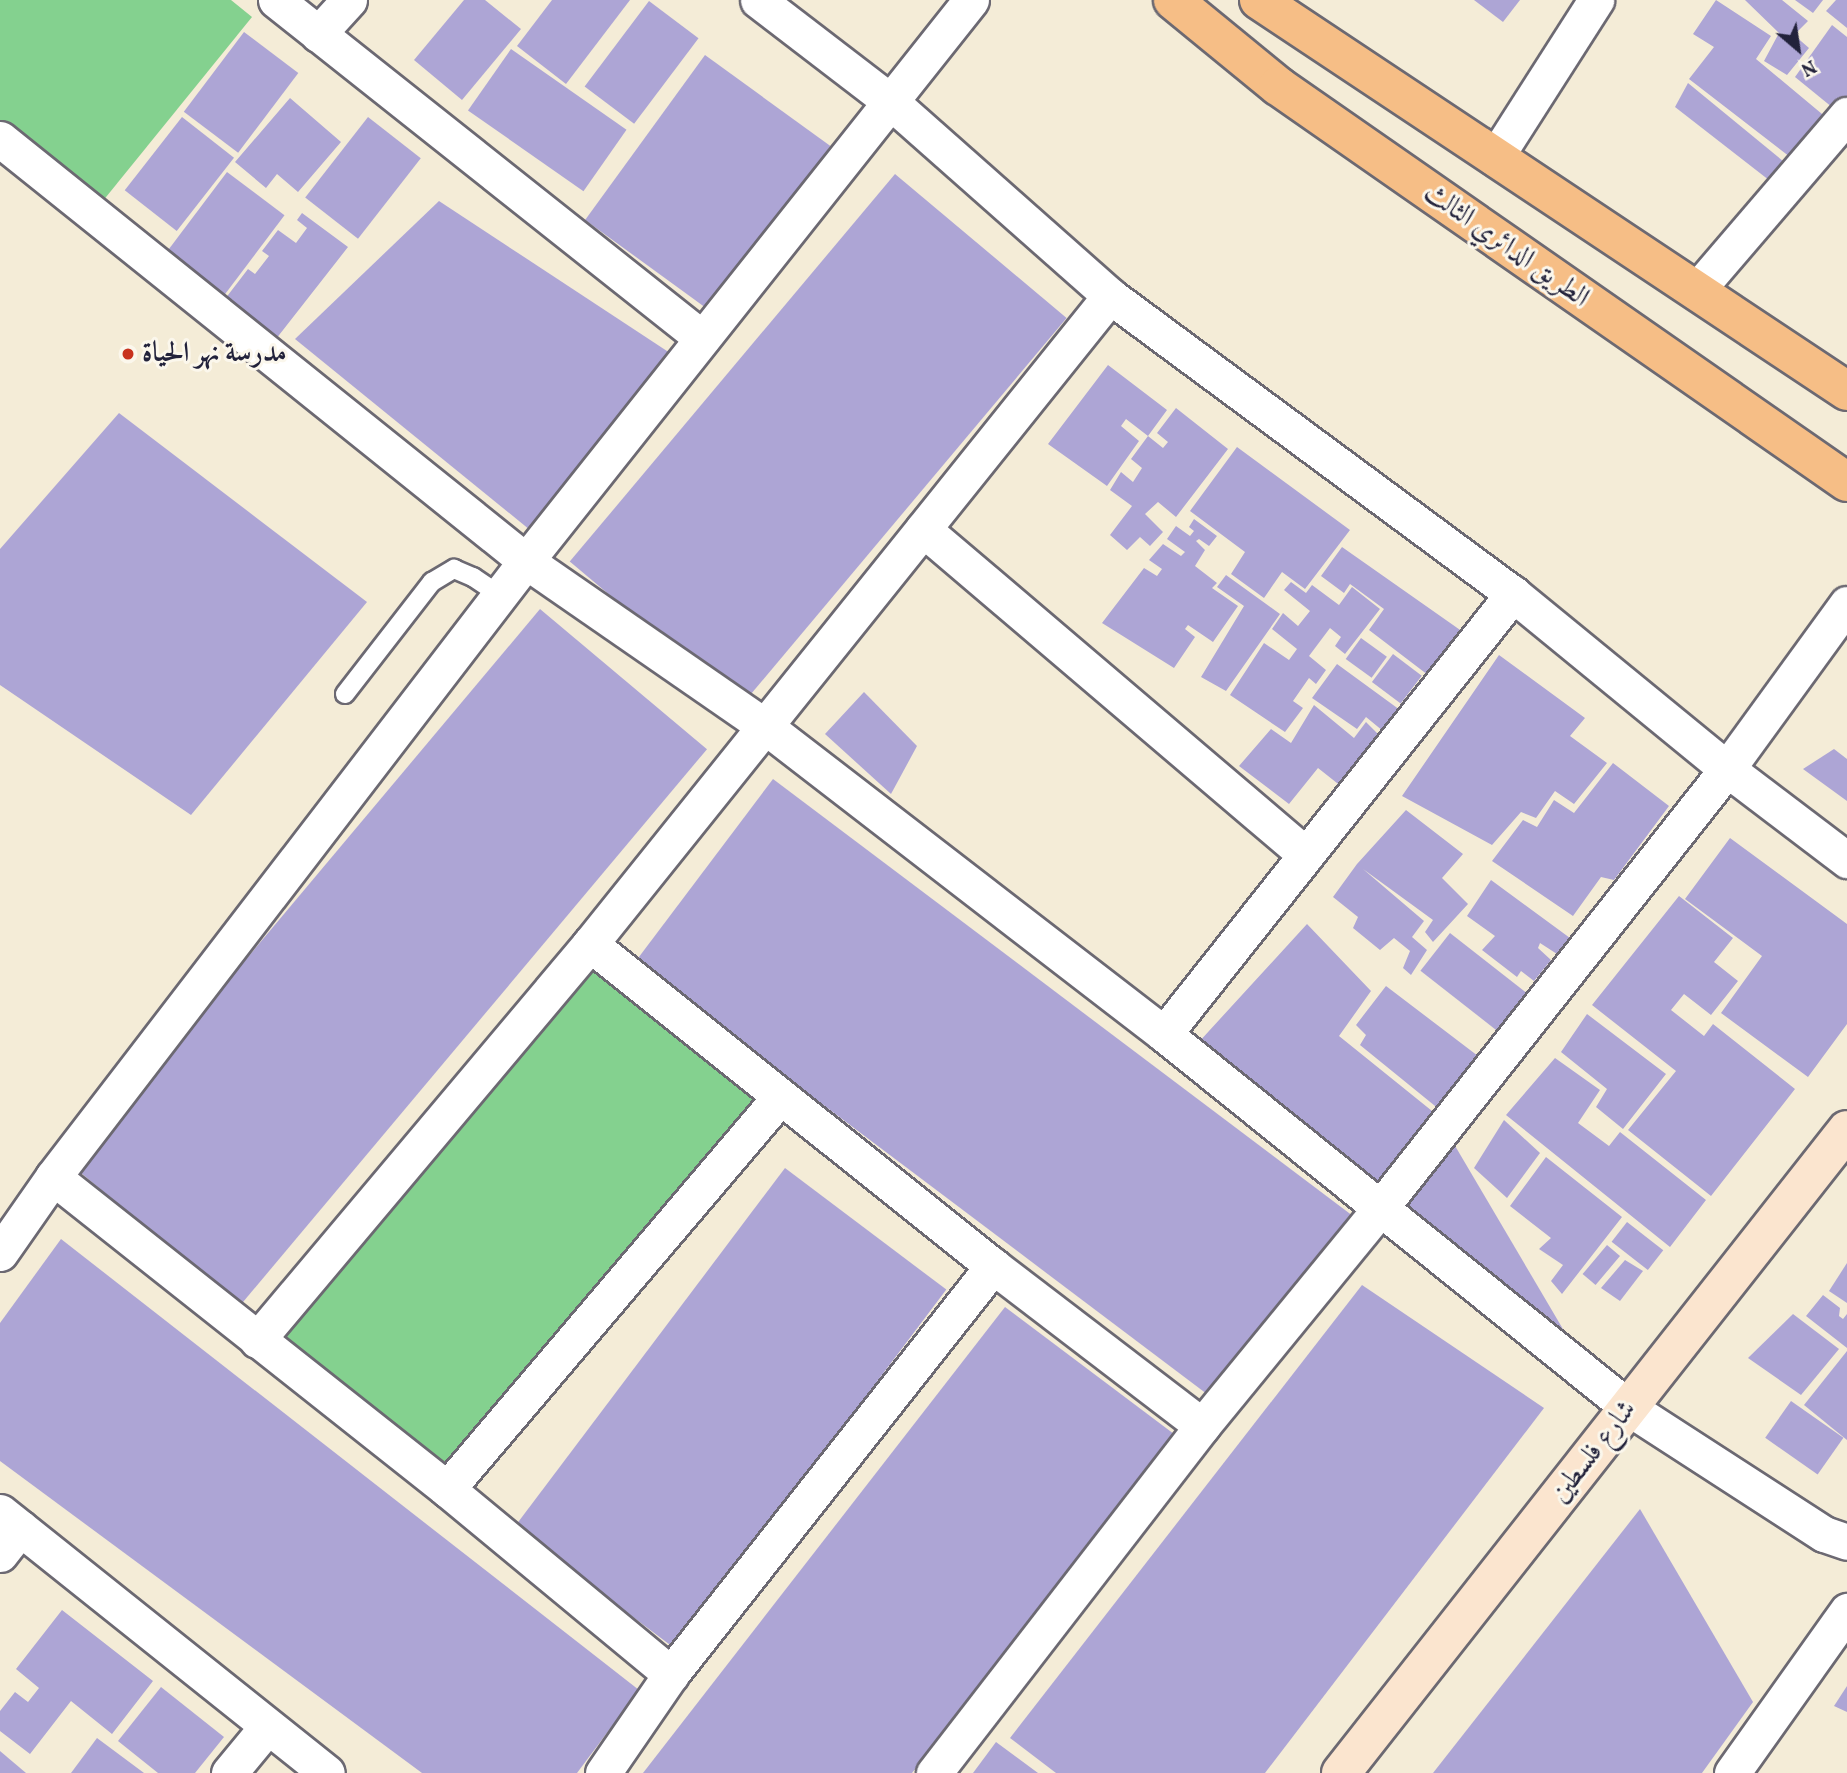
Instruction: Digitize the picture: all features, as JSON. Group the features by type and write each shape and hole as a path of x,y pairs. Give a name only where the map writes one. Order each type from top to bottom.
{"highway":[{"name":"الطريق الدائري الثالث","path":"1173,0 1278,86 1847,482"},
{"path":"1259,0 1847,391"}],"street":[{"path":"276,0 702,338"},
{"path":"318,34 349,0"},
{"path":"758,0 891,102 1110,296 1513,594 1727,769 1847,860"},
{"path":"0,1253 53,1177 526,561 971,0"},
{"path":"1495,158 1595,0"},
{"path":"1696,291 1847,115"},
{"path":"0,139 526,561 766,727 1164,1034 1629,1408 1824,1535 1847,1542"},
{"path":"257,1340 590,944 1110,296"},
{"path":"923,529 1306,855"},
{"path":"1164,1034 1513,594"},
{"path":"934,1773 1202,1426 1381,1207 1727,769 1847,604"},
{"path":"590,944 993,1266 1202,1426"},
{"path":"447,1489 780,1097"},
{"name":"شارع فلسطين","path":"1341,1773 1847,1130"},
{"path":"53,1177 447,1489 671,1674"},
{"path":"603,1773 671,1674 993,1266"},
{"path":"7,1531 86,1578 327,1773"},
{"path":"1732,1773 1847,1611"},
{"path":"229,1773 267,1727"}],"lane":[{"path":"345,694 432,582 454,569 473,577 500,595"}],"green space":[{"path":"0,0 231,0 252,17 102,202 0,120"},
{"path":"591,945 779,1097 454,1499 266,1347"}],"building":[{"path":"464,0 485,0 521,29 462,100 414,60"},
{"path":"552,0 630,0 566,84 517,46"},
{"path":"1474,0 1520,0 1503,22"},
{"path":"1716,0 1771,36 1756,59 1828,119 1794,160 1689,79 1714,47 1693,34"},
{"path":"1745,0 1782,0 1808,21 1794,35 1809,48 1787,75 1764,61 1779,33"},
{"path":"1795,0 1823,0 1813,13"},
{"path":"1836,0 1847,0 1847,28 1826,11"},
{"path":"649,1 699,38 634,124 585,86"},
{"path":"1832,25 1847,37 1847,101 1838,112 1795,77"},
{"path":"244,32 298,73 238,153 184,112"},
{"path":"511,49 627,130 583,191 468,110"},
{"path":"705,55 830,146 710,311 585,220"},
{"path":"1688,83 1789,166 1774,184 1675,107"},
{"path":"290,98 341,142 298,192 277,174 266,188 235,162"},
{"path":"182,117 234,158 177,231 125,190"},
{"path":"368,117 421,158 358,239 305,197"},
{"path":"227,172 285,215 223,298 165,254"},
{"path":"895,174 1067,318 741,706 570,562"},
{"path":"439,201 670,353 530,530 295,339"},
{"path":"302,213 348,247 276,339 225,299 248,269 255,274 269,256 262,251 278,230 296,243 307,228 297,220"},
{"path":"1108,365 1167,410 1148,436 1126,419 1121,426 1139,441 1107,486 1048,444"},
{"path":"1176,408 1228,449 1176,517 1158,502 1145,514 1163,532 1150,546 1140,537 1127,550 1110,535 1132,506 1110,490 1121,472 1133,482 1142,468 1131,459 1148,436 1163,448 1168,442 1157,433"},
{"path":"119,413 367,602 191,815 0,685 0,549"},
{"path":"1237,447 1350,530 1305,589 1282,572 1264,598 1231,574 1245,552 1190,511"},
{"path":"1194,519 1217,536 1209,546 1199,539 1196,541 1205,550 1195,566 1217,583 1212,588 1238,606 1213,642 1188,625 1185,629 1195,637 1174,668 1102,623 1144,568 1157,576 1162,569 1149,560 1163,544 1181,556 1185,552 1167,539 1176,526 1190,536 1194,531 1189,527"},
{"path":"1342,547 1463,632 1428,675 1369,630 1384,609 1350,584 1344,593 1321,576"},
{"path":"1226,575 1280,614 1226,691 1201,677 1244,606 1217,587"},
{"path":"1291,582 1306,593 1312,585 1339,605 1352,587 1380,609 1345,654 1335,646 1341,637 1330,628 1309,656 1326,670 1316,684 1309,678 1293,701 1303,708 1285,732 1230,695 1264,643 1289,660 1297,649 1272,629 1283,613 1298,626 1310,611 1284,590"},
{"path":"540,609 707,749 240,1306 73,1166"},
{"path":"1361,638 1387,657 1372,678 1346,659"},
{"path":"1393,654 1422,676 1401,704 1372,682"},
{"path":"1499,655 1585,718 1570,736 1607,763 1574,804 1555,791 1536,818 1521,812 1492,845 1402,796"},
{"path":"1337,664 1400,710 1383,731 1366,717 1357,729 1312,698"},
{"path":"864,692 917,746 891,794 825,734"},
{"path":"1314,705 1354,738 1366,722 1380,736 1342,787 1318,768 1289,804 1239,766 1271,729 1291,743"},
{"path":"1834,749 1847,759 1847,801 1803,769"},
{"path":"1613,763 1669,806 1614,880 1601,877 1573,916 1492,861 1523,820 1537,827 1554,800 1574,813"},
{"path":"773,779 1358,1220 1219,1403 635,963"},
{"path":"1406,810 1463,854 1442,878 1468,904 1433,942 1425,932 1433,920 1363,869 1424,921 1412,937 1427,950 1411,975 1403,968 1410,951 1394,938 1380,950 1353,928 1358,917 1333,897 1357,864"},
{"path":"1730,838 1847,924 1847,1024 1808,1077 1721,1013 1762,956 1685,899"},
{"path":"1491,880 1570,938 1557,954 1540,943 1538,948 1551,960 1534,981 1521,971 1517,977 1482,950 1495,936 1467,916"},
{"path":"1679,896 1733,938 1714,962 1738,981 1711,1015 1684,994 1671,1010 1704,1036 1713,1024 1795,1089 1711,1196 1628,1130 1676,1071 1592,1005"},
{"path":"1307,924 1371,991 1339,1036 1437,1115 1378,1186 1198,1043"},
{"path":"1450,933 1527,993 1498,1031 1420,971"},
{"path":"1386,986 1478,1056 1440,1110 1360,1045 1366,1035 1356,1025"},
{"path":"1587,1014 1666,1074 1623,1129 1596,1107 1607,1089 1561,1052"},
{"path":"1555,1058 1600,1090 1578,1123 1609,1146 1620,1132 1706,1200 1670,1247 1506,1115"},
{"path":"1504,1120 1540,1153 1507,1198 1474,1168"},
{"path":"1451,1139 1570,1341 1399,1206"},
{"path":"1546,1157 1622,1217 1562,1294 1551,1281 1563,1265 1539,1249 1551,1238 1510,1206"},
{"path":"785,1168 946,1290 676,1649 514,1527"},
{"path":"1627,1222 1663,1250 1648,1270 1612,1242"},
{"path":"61,1239 639,1690 577,1773 422,1773 0,1461 0,1323"},
{"path":"1607,1245 1620,1256 1596,1285 1583,1274"},
{"path":"1625,1260 1643,1271 1620,1301 1601,1288"},
{"path":"1847,1263 1847,1303 1829,1291"},
{"path":"1362,1285 1544,1408 1265,1773 1056,1773 1010,1738"},
{"path":"1823,1295 1840,1308 1839,1316 1843,1319 1847,1314 1847,1348 1806,1316"},
{"path":"1005,1307 1174,1434 912,1773 643,1773"},
{"path":"1793,1314 1839,1349 1801,1395 1748,1358"},
{"path":"1847,1351 1847,1440 1804,1405"},
{"path":"1791,1401 1843,1438 1818,1475 1765,1438"},
{"path":"1640,1509 1753,1702 1702,1773 1433,1773"},
{"path":"62,1610 153,1681 112,1734 71,1701 30,1754 0,1731 0,1711 15,1692 28,1702 39,1688 16,1669"},
{"path":"1847,1686 1847,1712 1834,1706"},
{"path":"161,1687 224,1737 195,1773 158,1773 118,1741"},
{"path":"97,1738 144,1773 71,1773"},
{"path":"996,1742 1038,1773 973,1773"},
{"path":"0,1751 26,1773 0,1773"}],"place":[{"name":"مدرسة نهر الحياة","path":"128,354"}]}
